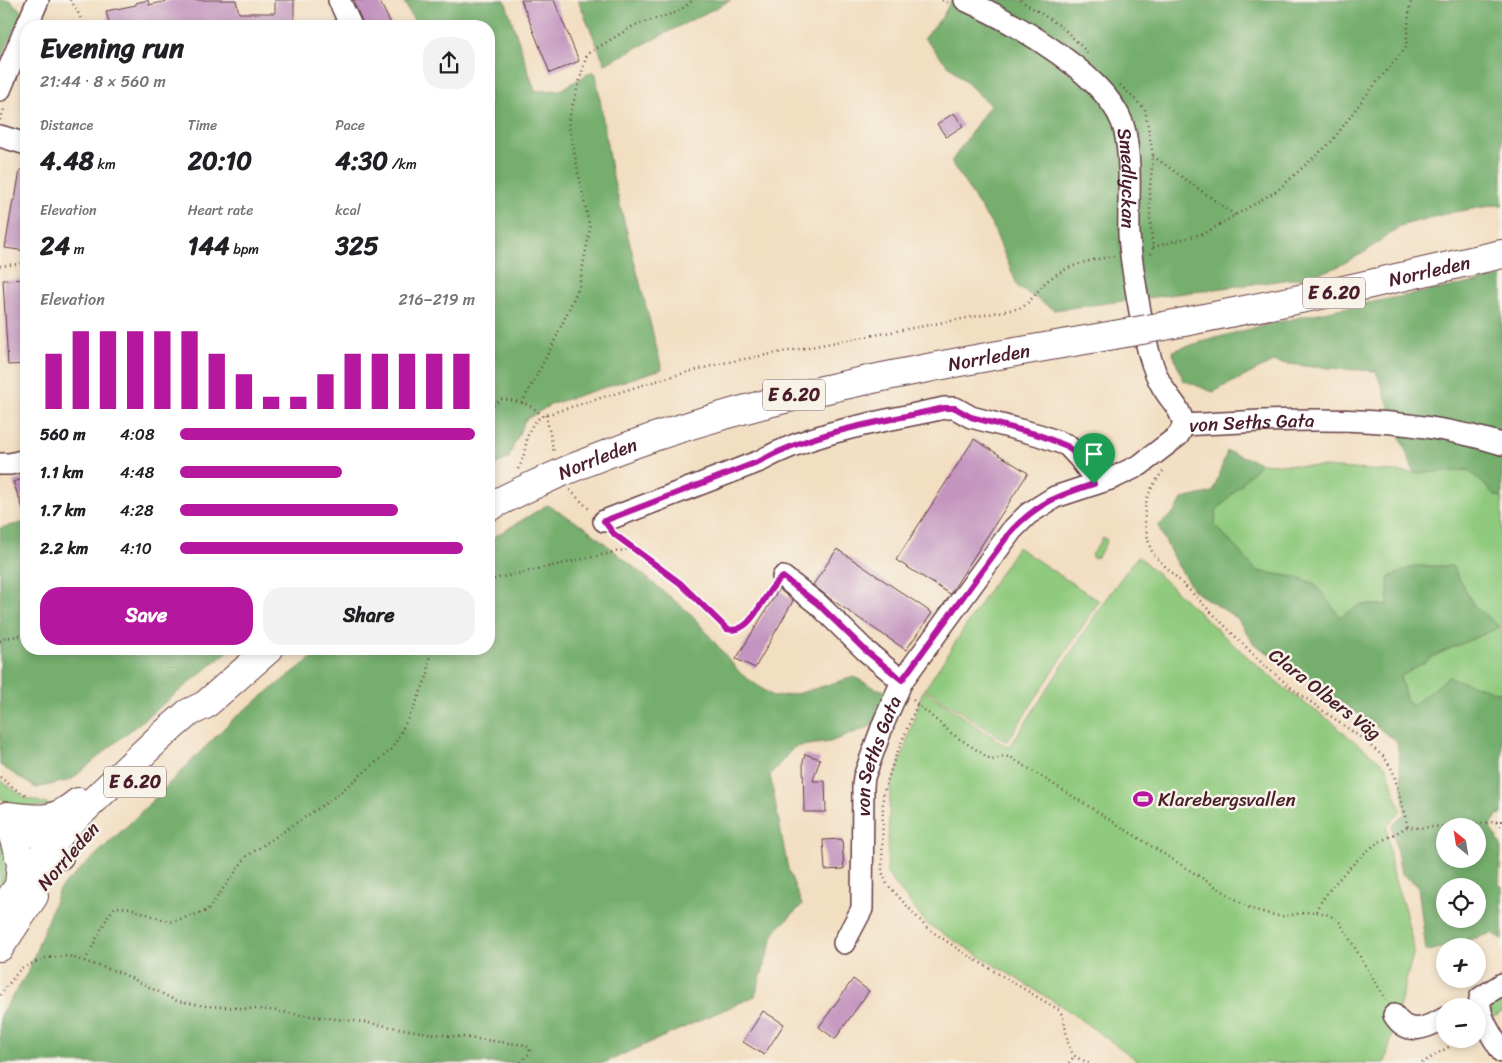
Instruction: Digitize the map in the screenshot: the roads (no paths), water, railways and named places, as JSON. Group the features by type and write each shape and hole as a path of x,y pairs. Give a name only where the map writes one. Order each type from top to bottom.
{"highway":[{"name":"Norrleden","path":"495,503 600,456 728,413 785,397 870,379 1164,326 1335,292 1502,254"},
{"name":"Norrleden","path":"0,947 38,889 67,826 117,777 188,713 204,705 263,655"},
{"name":"Norrleden","path":"0,912 19,885 199,717 204,705"},
{"path":"19,885 21,863 4,813 47,819 62,814 99,785 117,777"}],"street":[{"path":"29,20 38,0"},
{"path":"339,0 348,20"},
{"name":"Smedlyckan","path":"961,3 1017,26 1045,44 1100,88 1120,119 1125,131 1128,158 1130,236 1137,292 1148,350 1156,374 1163,388 1178,406 1184,425"},
{"path":"0,90 20,42"},
{"path":"0,136 20,142"},
{"path":"604,521 760,461 796,444 833,433 944,408 955,408 971,417 1039,435 1067,446 1079,458 1090,474 1094,484"},
{"name":"von Seths Gata","path":"844,943 862,909 862,786 884,722 901,684 1012,530 1032,521 1055,497 1070,500 1094,484 1113,478 1140,465 1178,436 1184,425 1278,419 1340,419 1429,427 1474,435 1502,444"},
{"path":"0,464 20,462"},
{"path":"783,577 819,605 901,684"},
{"path":"4,813 55,852"},
{"path":"1479,998 1502,984"},
{"path":"1394,1015 1406,1027 1414,1029 1436,1023"},
{"path":"1486,1025 1502,1052"}],"place":[{"name":"Klarebergsvallen","path":"1143,799"}]}
